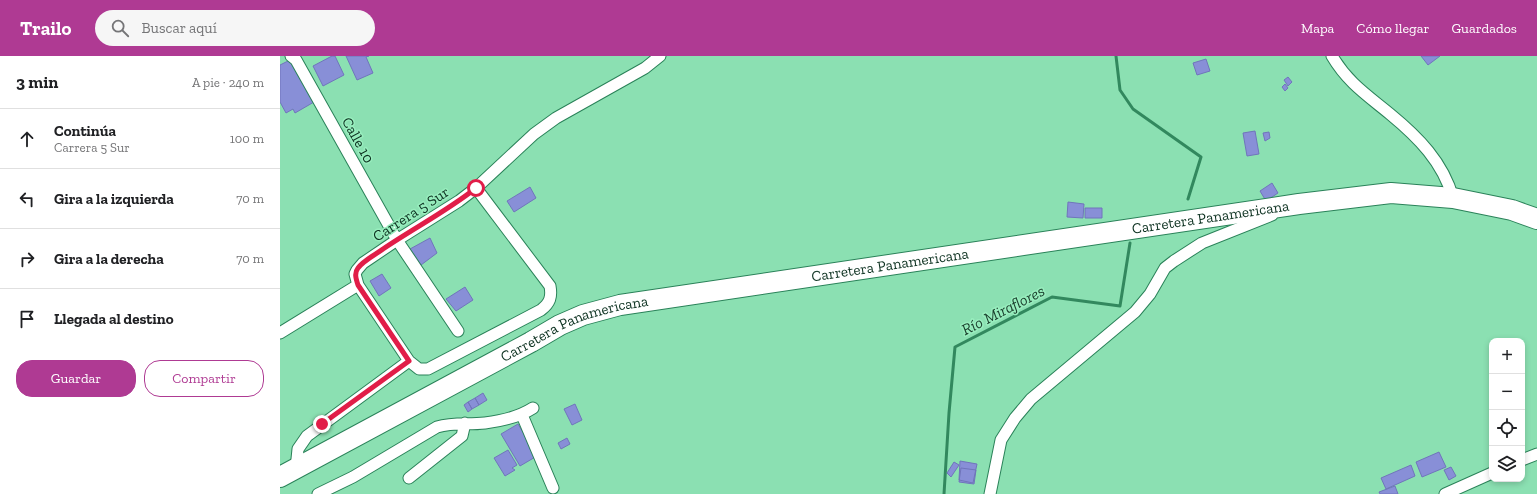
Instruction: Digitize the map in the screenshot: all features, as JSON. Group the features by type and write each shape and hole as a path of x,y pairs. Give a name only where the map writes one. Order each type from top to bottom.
{"highway":[{"name":"Carretera Panamericana","path":"284,475 560,325 583,315 620,305 1299,204 1391,193 1453,198 1512,210 1537,219"}],"street":[{"name":"Carrera 5 Sur","path":"280,333 357,280 359,266 363,263 459,201 476,188 534,134 556,118 645,68 660,56"},
{"path":"1332,56 1345,75 1353,83 1397,120 1428,150 1445,174 1453,198"},
{"name":"Calle 10","path":"297,57 397,240 458,331"},
{"path":"357,280 409,361 419,369 428,369 541,310 550,300 550,286 476,188"},
{"path":"990,494 1001,440 1015,418 1031,399 1136,312 1150,294 1165,268 1202,243 1299,204"},
{"path":"284,475 298,448 307,436 409,361"},
{"path":"318,494 353,477 437,427 450,423 485,423 522,415 533,408"},
{"path":"522,415 553,488"},
{"path":"409,478 462,436 465,423"},
{"path":"1525,459 1537,454"},
{"path":"1445,494 1489,474"}],"building":[{"path":"332,56 335,56 344,75 323,86 313,66"},
{"path":"346,56 369,56 366,57 373,73 357,80"},
{"path":"1421,56 1440,56 1428,65"},
{"path":"1206,59 1210,71 1197,75 1193,63"},
{"path":"290,60 314,102 295,113 293,109 286,113 280,102 280,65"},
{"path":"1288,77 1292,82 1288,86 1284,80"},
{"path":"1285,84 1288,88 1285,91 1282,87"},
{"path":"1255,131 1259,154 1247,156 1243,133"},
{"path":"1269,132 1270,138 1265,141 1263,133"},
{"path":"1272,183 1278,193 1266,201 1260,191"},
{"path":"530,187 536,198 514,212 507,201"},
{"path":"1068,202 1084,204 1083,218 1067,217"},
{"path":"1085,208 1102,208 1102,218 1085,218"},
{"path":"430,238 437,253 421,265 410,249"},
{"path":"382,274 391,288 379,296 370,281"},
{"path":"465,287 473,300 456,311 446,299"},
{"path":"483,393 487,400 479,405 475,398"},
{"path":"475,398 479,405 472,409 468,402"},
{"path":"468,402 472,409 468,412 464,405"},
{"path":"575,404 582,420 572,425 564,409"},
{"path":"518,424 537,456 520,466 501,434"},
{"path":"567,438 570,444 561,449 558,443"},
{"path":"508,450 517,465 512,468 515,470 505,476 494,458"},
{"path":"1439,452 1446,467 1422,477 1416,462"},
{"path":"960,461 977,464 973,483 959,480"},
{"path":"954,462 959,465 951,477 947,473"},
{"path":"1411,465 1415,476 1386,489 1381,478"},
{"path":"1451,467 1456,476 1449,480 1444,470"},
{"path":"961,468 976,470 974,484 959,482"},
{"path":"1395,486 1398,494 1380,494 1379,492"}],"waterway":[{"path":"1116,56 1120,90 1133,109 1201,157 1188,199"},
{"name":"Río Miraflores","path":"944,494 955,347 1052,297 1120,306 1130,243"}],"route":[{"path":"322,424 409,361 358,285 356,274 359,266 459,201 476,188"}]}
